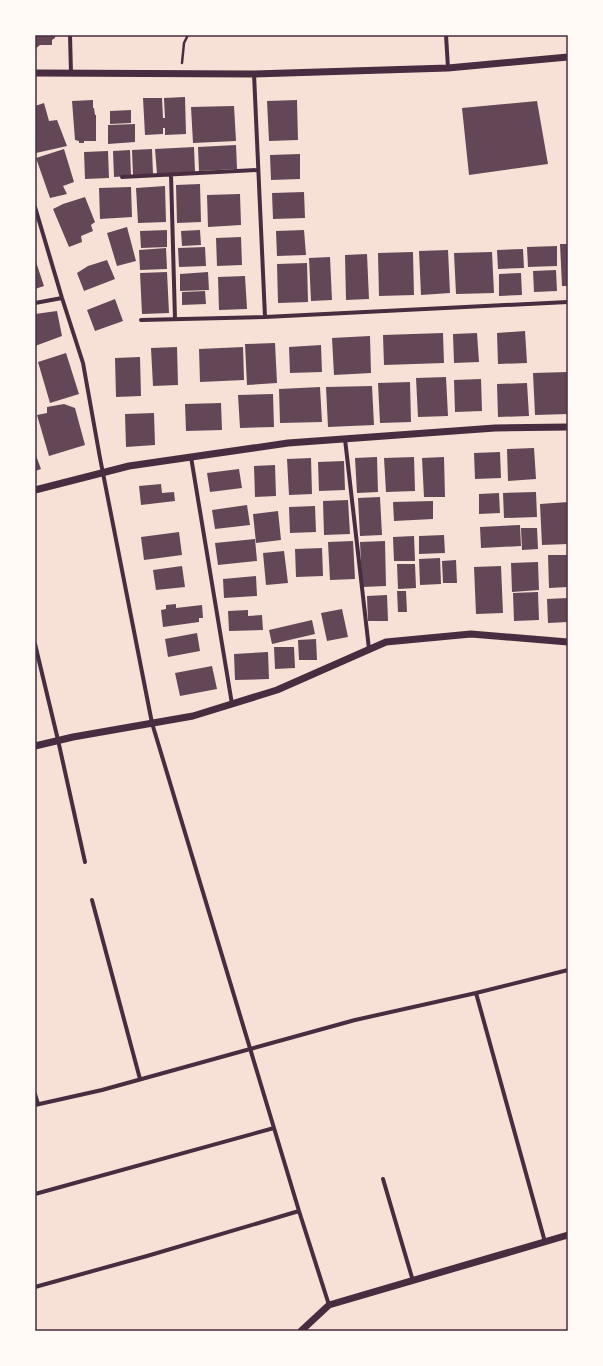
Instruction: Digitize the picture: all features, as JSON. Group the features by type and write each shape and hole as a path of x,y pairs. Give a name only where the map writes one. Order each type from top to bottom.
{"street":[{"path":"70,35 71,74"},
{"path":"446,35 448,68"},
{"path":"36,74 254,74 448,68 568,57"},
{"path":"254,74 265,317"},
{"path":"122,177 258,170"},
{"path":"171,175 175,319"},
{"path":"35,207 83,362 152,723 299,1212 329,1305"},
{"path":"35,303 62,298"},
{"path":"141,320 265,317 568,302"},
{"path":"35,490 129,466 288,443 495,428 568,427"},
{"path":"345,439 369,649"},
{"path":"191,457 232,704"},
{"path":"35,746 58,740 193,716 277,690 386,642 471,634 568,642"},
{"path":"35,644 85,862"},
{"path":"92,900 140,1079"},
{"path":"35,1094 36,1104 102,1090 355,1020 476,993 568,970"},
{"path":"476,993 545,1242"},
{"path":"35,1194 274,1128"},
{"path":"384,1178 413,1281"},
{"path":"35,1287 299,1212"},
{"path":"301,1331 329,1305 568,1234"}],"path":[{"path":"182,63 184,43 188,35"}],"building":[{"path":"35,35 55,35 55,38 52,40 52,45 40,45 35,49"},
{"path":"185,97 186,134 165,135 165,128 163,128 163,134 145,135 143,98 162,98 163,118 165,118 164,98"},
{"path":"93,100 93,108 96,115 96,141 84,141 84,143 79,143 79,141 75,140 72,101"},
{"path":"297,100 298,140 269,141 267,101"},
{"path":"537,101 548,164 469,175 462,108"},
{"path":"44,103 49,121 57,120 67,146 36,153 35,106"},
{"path":"234,106 236,141 193,143 191,107"},
{"path":"131,110 131,123 110,124 110,111"},
{"path":"135,124 135,142 108,144 108,125"},
{"path":"236,145 237,169 199,171 198,147"},
{"path":"194,147 195,172 157,174 155,149"},
{"path":"64,149 74,182 63,186 67,194 50,198 36,158"},
{"path":"152,149 153,174 133,175 132,150"},
{"path":"130,150 131,176 114,177 113,151"},
{"path":"108,151 109,178 85,179 84,152"},
{"path":"300,154 300,179 271,180 270,155"},
{"path":"200,184 201,222 177,223 176,185"},
{"path":"165,186 166,222 138,223 136,188"},
{"path":"131,187 132,217 100,219 99,188"},
{"path":"304,192 305,218 273,219 272,193"},
{"path":"240,194 241,225 208,227 207,195"},
{"path":"85,197 95,222 91,225 93,231 81,236 82,242 69,247 53,209"},
{"path":"127,227 136,261 117,266 107,233"},
{"path":"167,230 167,247 141,248 140,231"},
{"path":"200,230 201,245 182,246 181,231"},
{"path":"304,230 306,255 277,256 276,231"},
{"path":"241,237 242,265 217,266 216,238"},
{"path":"560,244 568,244 568,286 562,286"},
{"path":"557,246 557,266 528,267 527,247"},
{"path":"205,247 206,266 179,267 178,248"},
{"path":"166,248 167,269 140,270 139,250"},
{"path":"523,249 524,268 498,269 497,250"},
{"path":"448,250 450,293 421,295 419,251"},
{"path":"413,252 414,295 379,296 378,253"},
{"path":"492,252 494,293 456,294 454,253"},
{"path":"367,254 369,299 346,300 345,255"},
{"path":"330,257 332,300 311,301 309,258"},
{"path":"35,259 44,286 35,289"},
{"path":"107,260 115,279 84,291 77,273 88,266"},
{"path":"307,263 308,302 278,303 277,264"},
{"path":"556,270 557,291 534,292 533,271"},
{"path":"167,272 169,313 142,314 140,273"},
{"path":"208,272 209,290 180,291 180,274"},
{"path":"521,273 522,295 499,296 499,274"},
{"path":"245,276 247,309 219,310 218,277"},
{"path":"205,291 206,304 182,305 182,292"},
{"path":"115,299 123,321 95,331 87,310"},
{"path":"57,311 62,336 35,346 35,314"},
{"path":"525,331 527,363 498,364 497,333"},
{"path":"443,333 444,363 384,365 383,335"},
{"path":"477,333 479,362 454,363 453,334"},
{"path":"370,336 371,373 334,375 332,338"},
{"path":"275,343 277,383 247,385 245,344"},
{"path":"321,345 322,372 290,373 289,347"},
{"path":"177,347 178,385 153,386 151,348"},
{"path":"243,347 244,380 200,382 199,349"},
{"path":"66,353 79,394 50,403 38,362"},
{"path":"140,357 141,396 116,397 115,358"},
{"path":"568,372 568,414 535,415 533,373"},
{"path":"446,377 448,416 418,417 416,378"},
{"path":"481,379 482,411 455,412 454,380"},
{"path":"410,382 411,422 380,423 378,383"},
{"path":"527,383 529,416 498,417 497,384"},
{"path":"372,386 374,425 328,427 326,387"},
{"path":"320,387 322,422 280,423 279,389"},
{"path":"273,394 274,427 240,428 238,395"},
{"path":"221,403 222,430 186,431 185,404"},
{"path":"64,404 75,408 85,445 49,456 37,415 47,413 47,407"},
{"path":"154,413 155,445 126,447 125,414"},
{"path":"534,448 536,479 508,481 507,449"},
{"path":"500,452 501,478 475,479 474,453"},
{"path":"35,453 41,469 35,471"},
{"path":"377,457 378,492 357,493 355,458"},
{"path":"414,457 415,491 386,492 384,458"},
{"path":"444,457 445,497 424,497 422,458"},
{"path":"311,458 312,494 289,495 287,459"},
{"path":"344,461 345,490 319,491 318,462"},
{"path":"275,465 276,496 255,497 254,466"},
{"path":"239,469 242,488 210,492 207,473"},
{"path":"161,484 162,493 174,492 175,501 141,505 139,486"},
{"path":"536,492 537,517 504,518 503,493"},
{"path":"499,493 500,513 479,514 479,494"},
{"path":"380,497 382,535 360,536 358,498"},
{"path":"348,500 350,534 324,535 323,501"},
{"path":"433,501 433,519 394,521 393,502"},
{"path":"568,502 568,544 542,545 540,504"},
{"path":"247,505 250,525 215,529 212,510"},
{"path":"315,506 316,532 290,533 289,507"},
{"path":"278,511 281,540 256,543 253,514"},
{"path":"520,525 521,546 481,548 480,527"},
{"path":"521,528 537,528 538,549 522,550"},
{"path":"179,532 182,555 144,560 141,537"},
{"path":"444,535 445,553 419,554 419,536"},
{"path":"414,536 415,561 394,561 393,537"},
{"path":"255,539 257,561 218,565 215,543"},
{"path":"353,541 355,579 330,580 328,542"},
{"path":"385,541 386,586 362,587 360,542"},
{"path":"322,548 323,576 296,577 295,549"},
{"path":"284,551 288,583 266,585 263,553"},
{"path":"548,555 568,555 568,587 549,588"},
{"path":"440,558 441,584 420,585 419,559"},
{"path":"456,560 457,583 443,583 442,561"},
{"path":"538,562 539,590 512,592 511,563"},
{"path":"397,564 415,564 416,588 398,589"},
{"path":"182,566 185,587 156,590 153,570"},
{"path":"501,566 503,613 476,614 474,567"},
{"path":"256,576 257,596 224,598 223,579"},
{"path":"397,591 406,591 407,612 398,612"},
{"path":"538,592 539,620 514,621 513,593"},
{"path":"387,595 388,621 368,621 367,596"},
{"path":"568,598 568,622 548,623 547,599"},
{"path":"176,604 176,608 202,605 203,618 199,618 199,622 163,627 161,610 166,609 166,605"},
{"path":"342,609 348,637 327,641 321,613"},
{"path":"248,610 248,616 262,615 263,630 229,631 228,611"},
{"path":"312,620 315,634 272,644 269,630"},
{"path":"197,633 200,651 168,657 165,639"},
{"path":"316,639 317,660 299,660 298,640"},
{"path":"274,647 294,647 295,668 275,669"},
{"path":"268,652 269,679 235,680 234,654"},
{"path":"212,666 217,689 180,696 175,673"}]}
